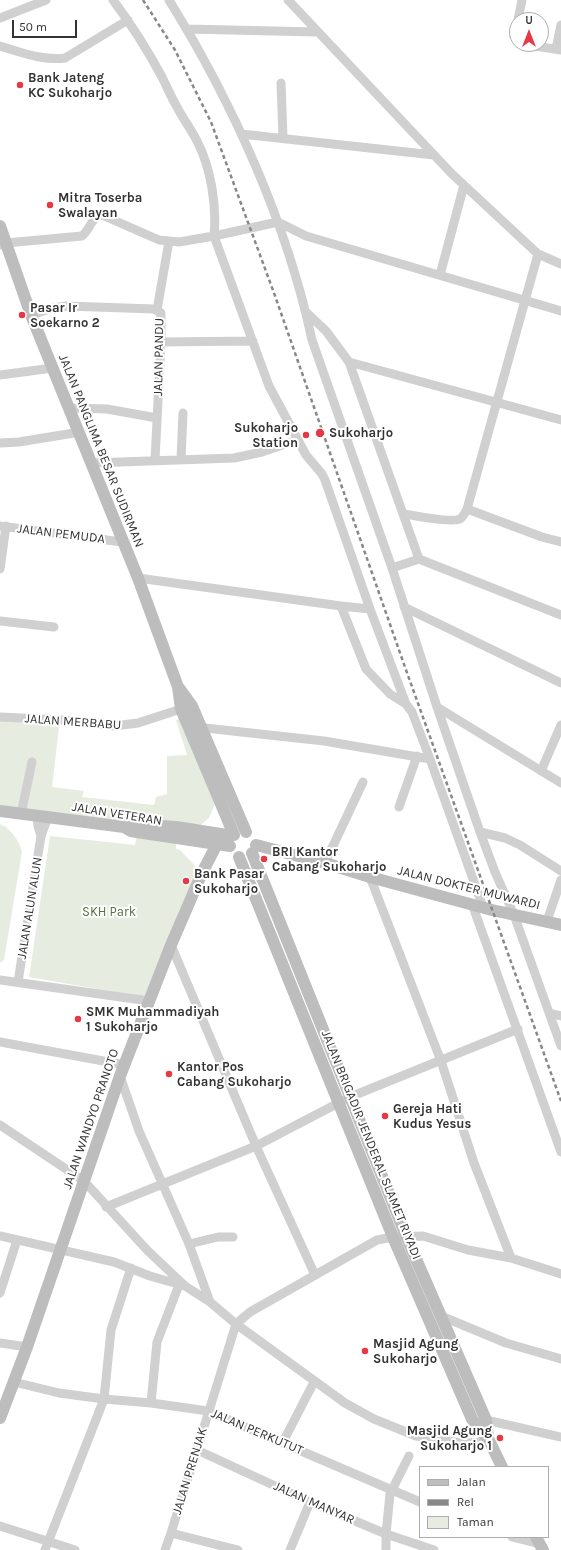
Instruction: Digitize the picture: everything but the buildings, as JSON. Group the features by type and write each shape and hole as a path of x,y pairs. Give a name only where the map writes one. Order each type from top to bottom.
{"main road":[{"name":"JALAN PANGLIMA BESAR SUDIRMAN","path":"0,226 3,244 80,432 122,542 138,578 186,707 200,727 246,832"},
{"name":"JALAN PANGLIMA BESAR SUDIRMAN","path":"186,707 188,726 232,839"},
{"name":"JALAN VETERAN","path":"0,811 124,827 131,831 232,839"},
{"path":"241,832 246,832 252,835 254,849 246,857 239,857 233,853 232,839 241,832"},
{"name":"JALAN WANDYO PRANOTO","path":"0,1418 27,1347 122,1070 171,945 218,839"},
{"name":"JALAN DOKTER MUWARDI","path":"254,849 325,863 370,877 477,906 561,925"},
{"name":"JALAN BRIGADIR JENDERAL SLAMET RIYADI","path":"254,849 350,1097 406,1236 486,1420 489,1440 502,1466"},
{"name":"JALAN BRIGADIR JENDERAL SLAMET RIYADI","path":"239,857 393,1237 472,1419 478,1430 489,1440"},
{"path":"360,1154 372,1150"}],"street":[{"path":"0,18 46,0"},
{"path":"113,0 128,20 198,142 208,172 214,198 216,218 214,236 269,386 297,440 306,455 322,474 325,480 370,609 406,704 412,712 430,759 477,906 561,1152"},
{"path":"169,0 187,29 241,134 278,222 307,313 312,340 392,568 437,707 480,832 495,872 514,915 561,1046"},
{"path":"288,0 464,185 538,254 561,264"},
{"path":"520,12 522,0"},
{"path":"0,46 42,58 64,58 128,20"},
{"path":"558,50 561,24"},
{"path":"187,29 317,32"},
{"path":"281,82 283,138"},
{"path":"241,134 434,155"},
{"path":"440,275 464,185"},
{"path":"3,244 82,236 87,231 94,219 102,215 108,216 159,240 179,242 278,222 306,236 561,311"},
{"path":"157,310 169,241"},
{"path":"404,514 457,520 462,518 467,509 538,254"},
{"name":"JALAN PANDU","path":"31,315 53,308 66,306 157,310 161,313 155,460"},
{"path":"307,313 326,331 349,362 419,559"},
{"path":"312,340 316,330 326,331"},
{"path":"161,342 253,342"},
{"path":"349,362 561,420"},
{"path":"0,375 53,368"},
{"path":"70,408 107,408 157,418"},
{"path":"181,459 183,413"},
{"path":"0,443 18,442 80,432"},
{"path":"92,464 155,460 234,458 249,456 297,440"},
{"path":"467,509 542,537 561,542"},
{"path":"0,569 3,526"},
{"name":"JALAN PEMUDA","path":"3,526 122,542"},
{"path":"392,568 419,559 561,615"},
{"path":"138,578 370,609"},
{"path":"342,606 366,668 390,694 406,704"},
{"path":"404,607 561,683"},
{"path":"0,621 54,627"},
{"name":"JALAN MERBABU","path":"0,717 62,720 114,726 138,723 186,707"},
{"path":"437,707 561,783"},
{"path":"541,771 561,725"},
{"path":"188,726 324,740 430,759"},
{"path":"399,808 417,756"},
{"path":"20,814 32,762"},
{"path":"325,863 363,782"},
{"name":"JALAN ALUN ALUN","path":"18,982 43,817"},
{"path":"480,832 506,838 520,845 561,871"},
{"path":"370,877 441,1061 474,1163 511,1258"},
{"path":"547,921 561,880"},
{"path":"171,945 256,1146 315,1275"},
{"path":"0,980 149,1001"},
{"path":"549,1013 561,1016"},
{"path":"106,1207 256,1146 350,1097 518,1029"},
{"path":"0,1042 122,1070 139,1131 189,1244 210,1302"},
{"path":"0,1124 84,1181 106,1207 182,1286"},
{"path":"0,1236 114,1262 182,1286 210,1302 236,1324 345,1403 368,1416 403,1432 416,1436 461,1443 489,1440"},
{"path":"236,1324 250,1312 376,1240 393,1237 423,1236 468,1250 511,1258 561,1274"},
{"path":"189,1244 218,1237 233,1237"},
{"path":"0,1292 17,1240"},
{"path":"47,1546 104,1399 111,1330 131,1268"},
{"path":"151,1403 157,1342 182,1286"},
{"path":"441,1316 506,1343 561,1359"},
{"name":"JALAN PRENJAK","path":"165,1550 236,1324"},
{"path":"0,1343 27,1347"},
{"name":"JALAN PERKUTUT","path":"14,1382 59,1393 208,1411 419,1502"},
{"path":"283,1442 314,1382"},
{"path":"486,1420 561,1437"},
{"name":"JALAN MANYAR","path":"197,1450 310,1502 386,1534 434,1550"},
{"path":"386,1550 388,1503 392,1489 409,1456"},
{"path":"290,1550 310,1502"},
{"path":"0,1526 47,1546 75,1550"},
{"path":"171,1533 238,1550"},
{"path":"516,1538 540,1544"}],"green space":[{"path":"187,716 215,803 209,818 187,836 0,808 0,720 59,727 52,787 84,791 82,797 154,805 156,797 167,794 167,756 187,755 176,720"},
{"path":"0,824 14,835 22,852 4,960 0,963"},
{"name":"SKH Park","path":"137,835 176,841 176,849 180,850 199,870 150,998 29,977 50,836 135,845"}],"railway":[{"path":"143,0 175,50 211,122 274,293 406,670 561,1101"}],"place":[{"name":"Bank Jateng KC Sukoharjo","path":"20,85"},
{"name":"Mitra Toserba Swalayan","path":"50,205"},
{"name":"Pasar Ir Soekarno 2","path":"22,315"},
{"name":"Sukoharjo","path":"320,433"},
{"name":"Sukoharjo Station","path":"306,435"},
{"name":"BRI Kantor Cabang Sukoharjo","path":"264,859"},
{"name":"Bank Pasar Sukoharjo","path":"186,881"},
{"name":"SMK Muhammadiyah 1 Sukoharjo","path":"78,1019"},
{"name":"Kantor Pos Cabang Sukoharjo","path":"169,1074"},
{"name":"Gereja Hati Kudus Yesus","path":"385,1116"},
{"name":"Masjid Agung Sukoharjo","path":"365,1351"},
{"name":"Masjid Agung Sukoharjo 1","path":"500,1438"}]}
